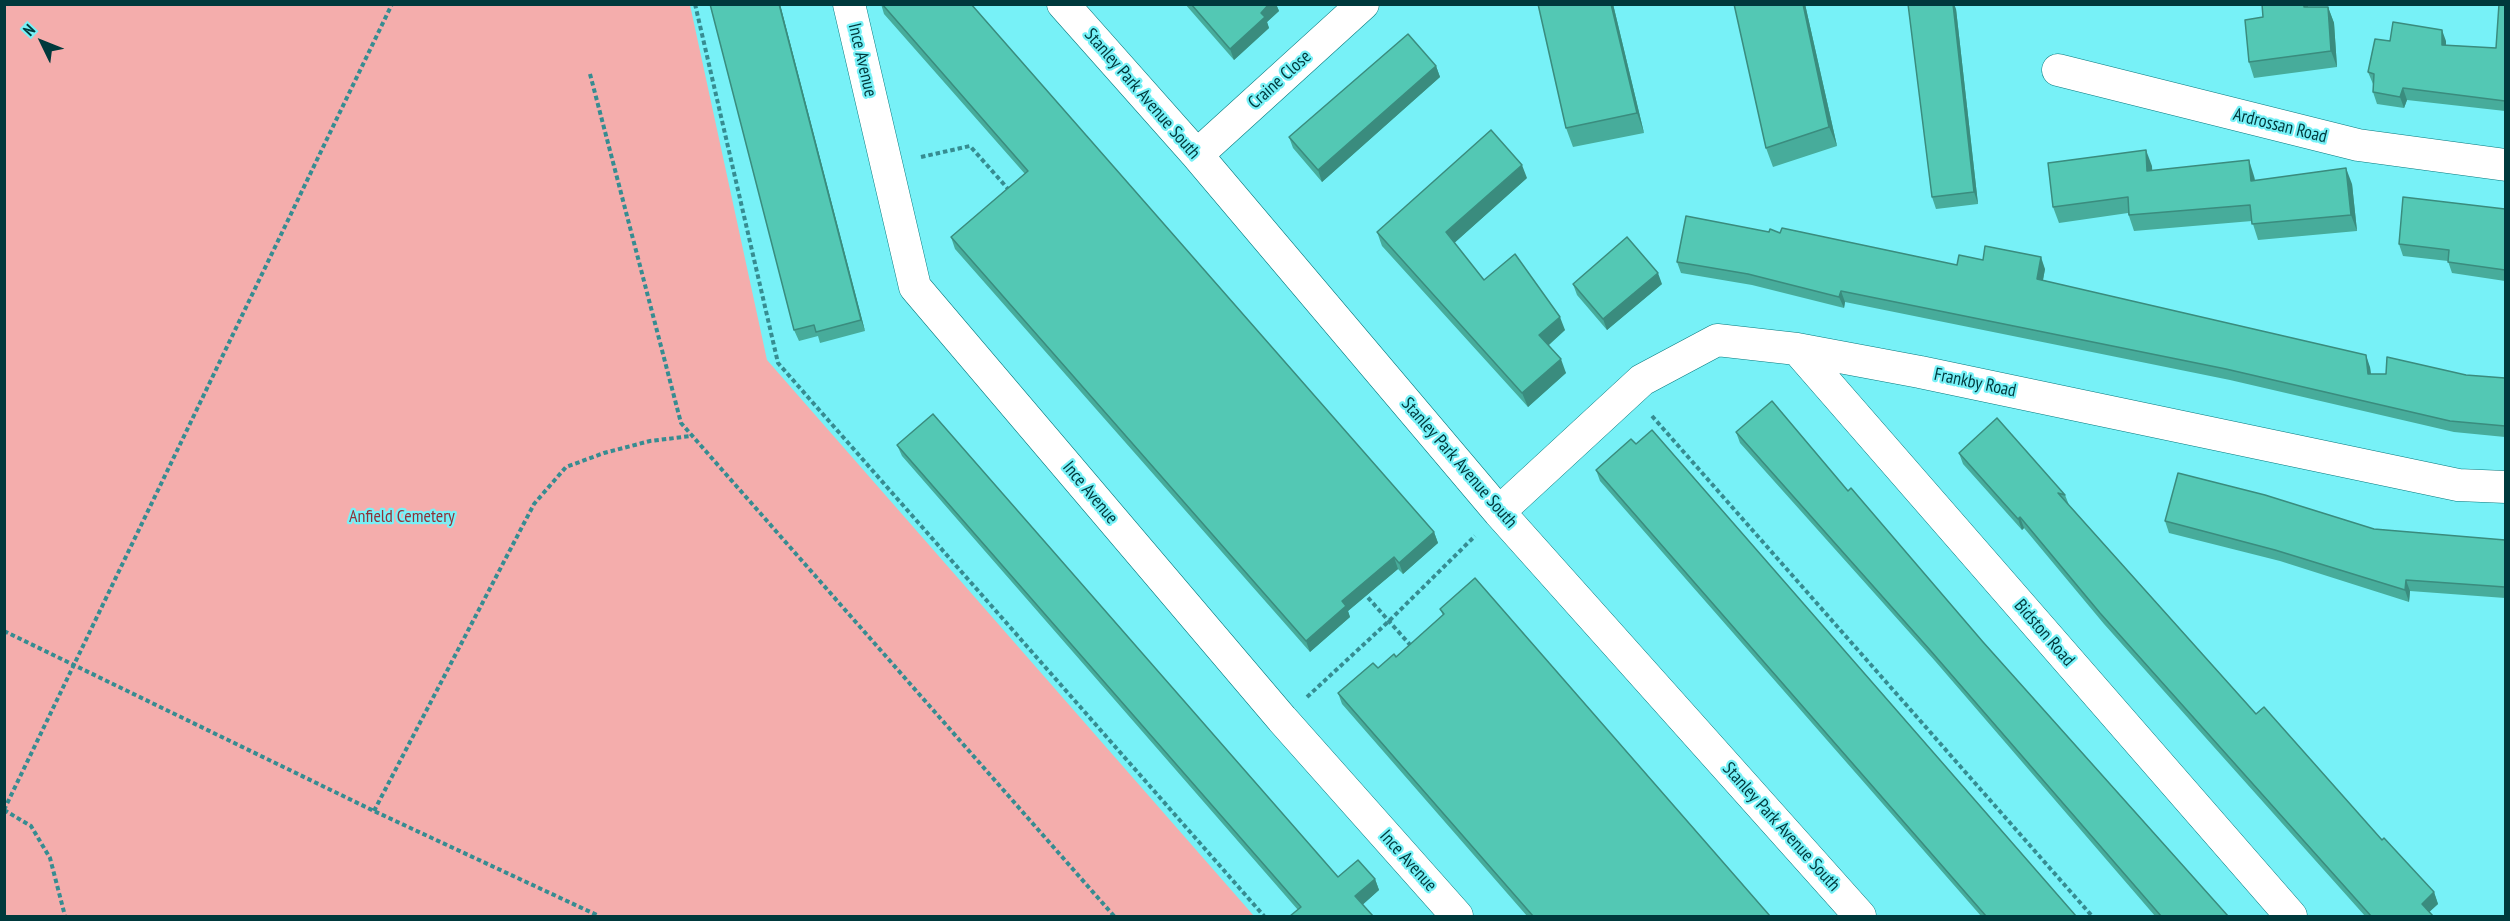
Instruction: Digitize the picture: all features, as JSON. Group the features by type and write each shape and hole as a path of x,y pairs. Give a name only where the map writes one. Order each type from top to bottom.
{"street":[{"name":"Ince Avenue","path":"849,4 915,287 1282,719 1458,916"},
{"name":"Stanley Park Avenue South","path":"1063,4 1197,155 1499,512 1860,916"},
{"name":"Craine Close","path":"1197,155 1363,4"},
{"name":"Ardrossan Road","path":"2058,70 2358,145 2505,165"},
{"name":"Frankby Road","path":"1499,512 1642,380 1716,339 1797,349 1932,374 2458,485 2505,487"},
{"name":"Bidston Road","path":"1797,349 2291,916"}],"path":[{"path":"65,916 50,858 31,826 4,810 392,4"},
{"path":"695,4 778,363 1264,916"},
{"path":"590,74 681,423 1114,916"},
{"path":"886,165 970,146 1010,191"},
{"path":"1630,391 2092,916"},
{"path":"374,811 534,504 566,467 604,453 650,441 692,436"},
{"path":"1282,719 1389,621 1499,512"},
{"path":"1358,586 1413,648"},
{"path":"4,631 374,811 599,916"}],"green space":[{"name":"Anfield Cemetery","path":"5,4 690,5 767,360 1254,916 5,916"}],"building":[{"path":"710,4 779,4 861,320 816,332 814,325 794,330"},
{"path":"882,4 971,4 1434,532 1399,563 1394,557 1342,601 1346,606 1306,641 951,237 1028,171"},
{"path":"1191,4 1269,4 1261,13 1265,17 1230,49"},
{"path":"1538,4 1611,4 1637,113 1566,128"},
{"path":"1734,4 1803,4 1829,127 1766,148"},
{"path":"1908,4 1953,4 1974,192 1932,197"},
{"path":"2262,4 2304,4 2304,7 2328,7 2331,51 2249,62 2245,20 2263,17"},
{"path":"2499,4 2505,4 2505,101 2403,88 2400,97 2373,92 2374,74 2368,72 2375,39 2390,41 2393,22 2442,30 2442,45 2496,48"},
{"path":"1408,34 1436,66 1318,170 1289,137"},
{"path":"1491,130 1522,165 1446,232 1484,280 1515,254 1560,317 1539,335 1561,359 1522,393 1377,232"},
{"path":"2146,150 2147,171 2249,160 2251,181 2346,168 2351,215 2252,224 2250,205 2129,215 2128,197 2053,207 2048,163"},
{"path":"2403,197 2505,209 2505,270 2448,262 2449,250 2399,244"},
{"path":"1686,216 1769,232 1770,229 1780,233 1782,228 1957,265 1959,255 1983,260 1985,246 2041,257 2037,279 2366,355 2368,374 2386,374 2387,357 2466,375 2505,378 2505,426 2450,421 2226,369 1841,291 1839,297 1748,274 1677,262"},
{"path":"1627,237 1658,273 1603,319 1573,284"},
{"path":"1772,401 1848,491 1851,488 1983,642 2228,916 2161,916 1930,650 1736,432"},
{"path":"933,414 1338,877 1358,860 1375,879 1355,896 1373,916 1290,916 1301,907 897,445"},
{"path":"1997,418 2065,495 2058,493 2256,714 2264,707 2382,840 2384,838 2434,892 2422,904 2433,916 2371,916 2100,613 2020,517 2018,519 1959,453"},
{"path":"1652,430 2076,916 1986,916 1596,470 1631,439 1636,444"},
{"path":"2178,473 2265,495 2374,529 2505,540 2505,587 2406,580 2405,590 2275,550 2165,521"},
{"path":"1475,578 1770,916 1533,916 1338,693 1373,663 1378,668 1394,654 1396,657 1444,614 1440,609"}]}
